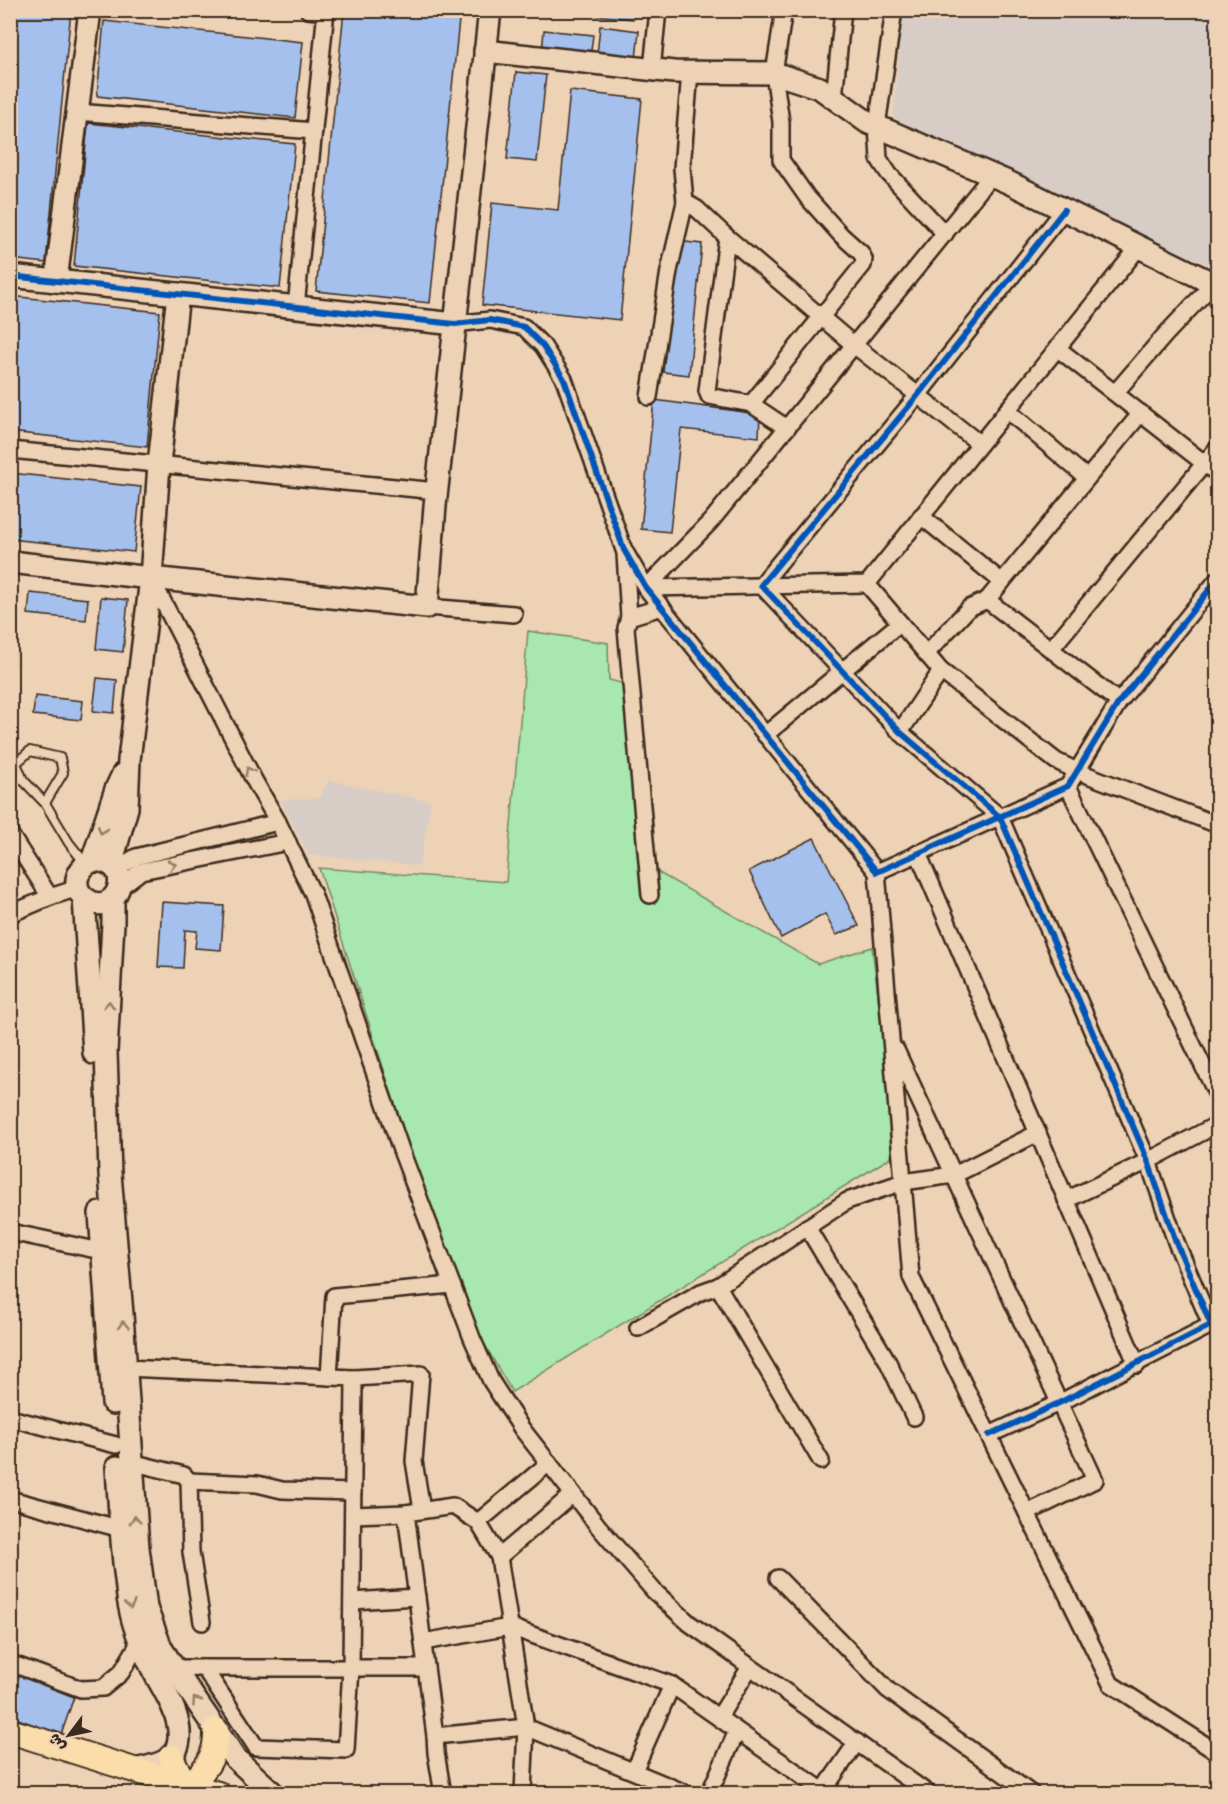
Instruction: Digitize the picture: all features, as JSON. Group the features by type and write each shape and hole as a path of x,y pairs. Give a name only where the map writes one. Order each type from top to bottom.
{"main road":[{"path":"190,1785 207,1768 217,1744 216,1730"},
{"path":"10,1731 218,1794"},
{"path":"171,1756 181,1777 190,1785"}],"street":[{"path":"56,281 90,10"},
{"path":"296,307 326,11 308,10"},
{"path":"427,607 436,491 490,10"},
{"path":"652,69 658,10"},
{"path":"751,404 860,270 864,259 857,248 841,235 807,197 781,160 781,122 774,73 784,10"},
{"path":"834,98 843,10"},
{"path":"894,10 878,126 879,159 945,234"},
{"path":"485,51 690,72 774,73 820,88 867,122 992,175 1215,285 1165,335 1115,393"},
{"path":"649,397 669,272 685,202 682,168 690,72"},
{"path":"77,112 314,131"},
{"path":"646,588 711,521 992,175"},
{"path":"685,202 697,209 854,345 980,444"},
{"path":"761,585 918,395 1064,210"},
{"path":"727,237 707,391 709,396 751,404 787,428"},
{"path":"867,584 1138,247"},
{"path":"10,276 455,324 490,320 524,327 543,346 564,379 624,550 646,588 877,872 911,1277 1111,1684 1218,1753"},
{"path":"134,1770 163,1763 171,1756 179,1741 177,1720 167,1692 140,1641 130,1608 121,1529 101,1251 93,1027 98,878 116,789 129,760 151,578 159,464 178,294"},
{"path":"1057,348 1218,474"},
{"path":"1007,410 1087,478"},
{"path":"926,654 969,608 987,600 1141,413"},
{"path":"1051,650 1218,447"},
{"path":"10,450 436,491"},
{"path":"921,516 1002,582"},
{"path":"624,550 629,617 626,628 650,895"},
{"path":"10,562 427,607 514,614"},
{"path":"151,578 313,894 401,1150 472,1338 491,1381 522,1429 597,1526 654,1591 689,1623 929,1794"},
{"path":"877,872 1068,786 1119,702 1218,579"},
{"path":"646,588 867,584"},
{"path":"867,584 941,671 1056,761 1218,825"},
{"path":"761,585 900,732 1000,817 1148,1161 1176,1242 1211,1325 1137,1365 988,1435"},
{"path":"987,600 1119,702"},
{"path":"629,617 662,607"},
{"path":"765,735 900,623"},
{"path":"900,732 941,671"},
{"path":"1068,786 1218,1097"},
{"path":"10,914 98,878 136,857 278,822"},
{"path":"10,834 50,897"},
{"path":"98,878 288,842"},
{"path":"918,853 1137,1365"},
{"path":"98,878 113,923 106,1052 110,1174 138,1548 146,1608 161,1648 216,1730 236,1759 274,1794"},
{"path":"891,1039 1095,1480 1027,1513"},
{"path":"1066,1200 1218,1124"},
{"path":"639,1328 701,1292 718,1286 847,1201 903,1182 954,1175 1038,1133"},
{"path":"807,1227 887,1360 914,1417"},
{"path":"10,1233 101,1251"},
{"path":"328,1377 334,1296 452,1285"},
{"path":"718,1286 821,1461"},
{"path":"125,1368 354,1378 421,1374 414,1461 422,1510"},
{"path":"204,1668 256,1747 346,1750 351,1668 354,1378"},
{"path":"10,1418 116,1445"},
{"path":"131,1462 184,1475 189,1481 191,1552 202,1622"},
{"path":"478,1522 549,1463"},
{"path":"189,1481 257,1484 282,1490 353,1492"},
{"path":"498,1557 573,1494"},
{"path":"10,1499 121,1529"},
{"path":"353,1515 406,1513 453,1506 478,1522 498,1557 510,1627 526,1727 523,1794"},
{"path":"406,1513 443,1794"},
{"path":"778,1578 888,1690 1032,1794"},
{"path":"352,1601 417,1597"},
{"path":"423,1642 510,1627 672,1685 822,1792 857,1743"},
{"path":"10,1663 81,1689 103,1688 121,1673 140,1641"},
{"path":"719,1717 750,1667"},
{"path":"174,1668 426,1668"},
{"path":"634,1771 672,1685"},
{"path":"435,1736 526,1727 688,1794"},
{"path":"709,1794 737,1731"}],"lane":[{"path":"45,803 63,773 60,758 30,751 16,763 23,780 45,803 69,843 98,878"}],"shaded area":[{"path":"907,11 1217,11 1217,269 893,123 901,24"},
{"path":"328,780 431,801 420,866 309,855 280,800 320,798"}],"green space":[{"path":"528,631 608,643 609,680 629,685 647,857 659,873 818,964 872,947 898,1153 512,1392 481,1338 411,1154 319,868 506,882"}],"building":[{"path":"10,10 71,10 46,263 10,259"},
{"path":"344,10 460,10 430,303 316,291"},
{"path":"595,10 634,10 633,19 594,15"},
{"path":"104,21 303,42 295,118 97,96"},
{"path":"600,26 639,31 636,59 597,55"},
{"path":"544,30 593,35 590,58 542,53"},
{"path":"516,72 546,75 537,162 507,159"},
{"path":"570,91 642,99 620,320 482,305 492,203 558,210"},
{"path":"88,123 295,144 280,288 74,266"},
{"path":"677,241 702,244 689,375 663,372"},
{"path":"10,296 160,312 147,447 10,432"},
{"path":"654,400 760,414 759,437 681,429 670,532 641,529"},
{"path":"10,473 141,487 134,552 10,539"},
{"path":"30,593 88,599 86,620 28,614"},
{"path":"101,597 128,600 123,652 96,649"},
{"path":"10,642 15,643 12,670 10,670"},
{"path":"97,678 117,680 114,713 93,711"},
{"path":"35,696 83,701 81,720 33,715"},
{"path":"814,838 859,926 836,935 825,914 781,938 749,871"},
{"path":"162,902 224,906 221,950 195,948 197,931 185,930 183,968 158,967"},
{"path":"18,1675 74,1697 61,1735 10,1716 10,1692"}],"cycle path":[{"path":"989,1435 1059,1403 1211,1325 1176,1242 1148,1161 1000,817 900,732 761,585 918,395 1064,210"},
{"path":"10,276 455,324 490,320 524,327 543,346 564,379 624,550 646,588 877,872 1068,786 1119,702 1218,579"}]}
